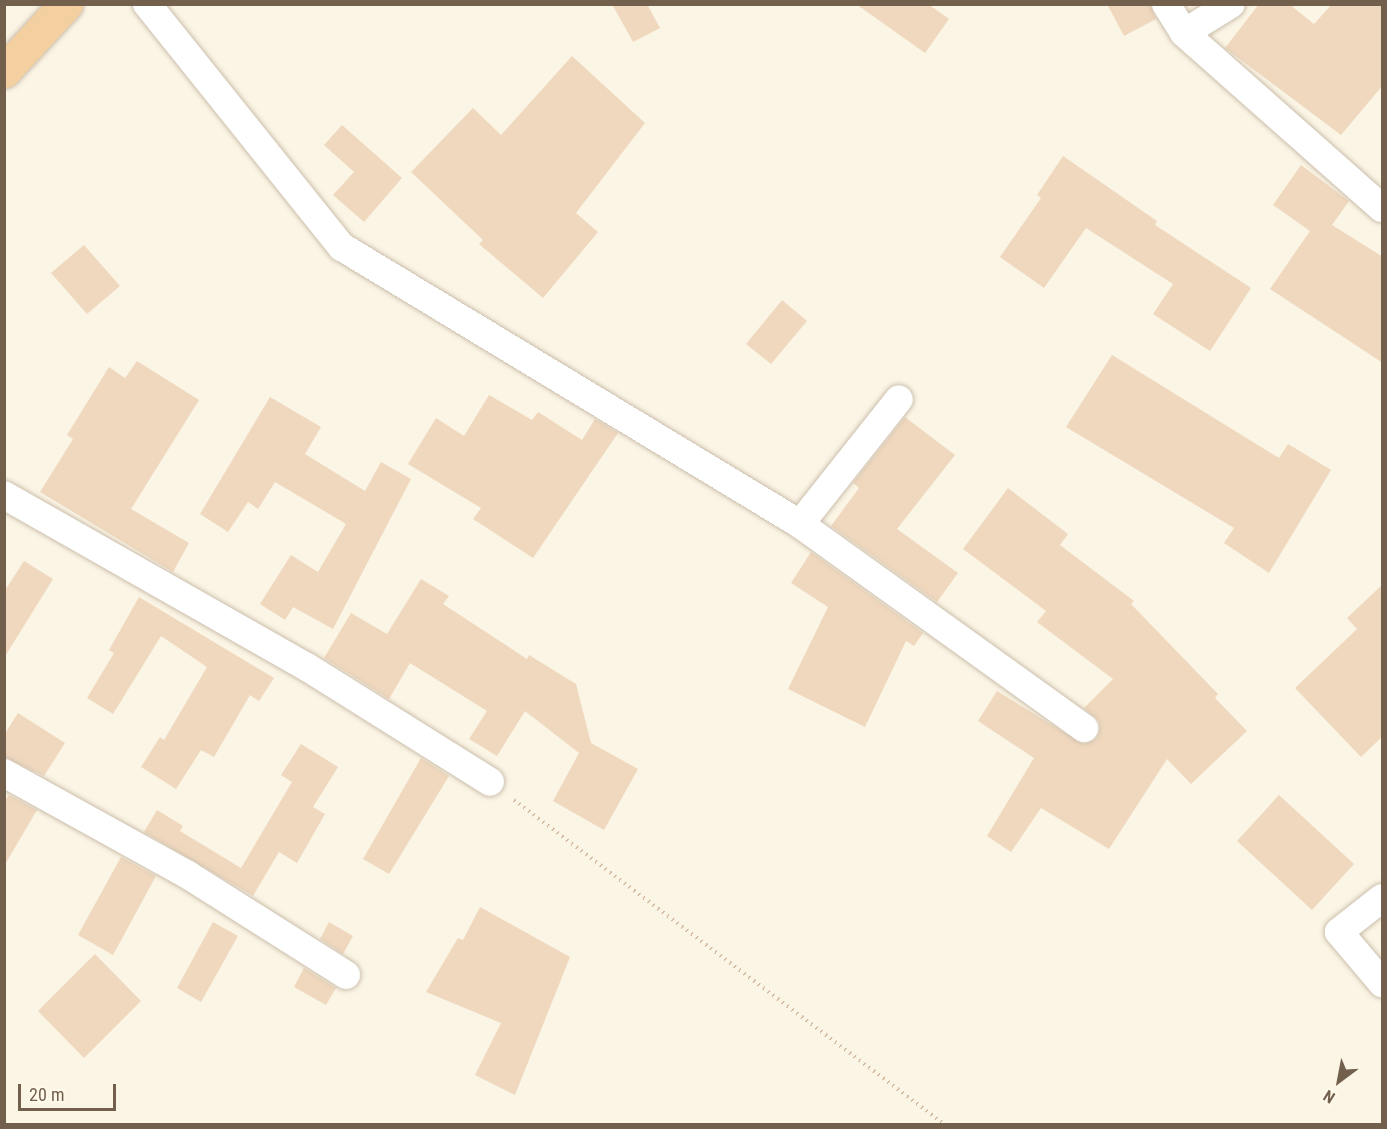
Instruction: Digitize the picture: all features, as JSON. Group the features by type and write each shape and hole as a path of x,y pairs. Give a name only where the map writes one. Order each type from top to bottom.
{"highway":[{"path":"4,71 66,4"}],"street":[{"path":"147,4 342,247 800,524 1084,728"},
{"path":"1166,4 1184,33 1383,208"},
{"path":"1184,33 1231,4"},
{"path":"800,524 899,399"},
{"path":"4,495 307,667 490,782"},
{"path":"4,773 188,875 346,975"},
{"path":"1383,898 1341,926 1339,932 1383,983"}],"path":[{"path":"490,782 944,1125"}],"building":[{"path":"612,4 647,4 660,28 633,42"},
{"path":"856,4 928,4 949,19 925,53"},
{"path":"1107,4 1150,4 1156,19 1124,36"},
{"path":"1259,4 1289,4 1314,24 1332,4 1383,4 1383,85 1341,135 1225,48"},
{"path":"572,56 645,123 576,213 598,232 543,298 479,244 483,240 411,172 473,108 501,135"},
{"path":"342,125 402,178 364,222 333,195 354,172 324,145"},
{"path":"1063,156 1157,221 1155,225 1251,288 1210,351 1153,314 1173,284 1086,228 1044,288 1000,257 1041,198 1037,195"},
{"path":"1301,165 1349,201 1332,225 1383,257 1383,363 1270,289 1310,231 1273,205"},
{"path":"84,245 120,286 87,314 51,273"},
{"path":"782,300 807,321 771,364 746,344"},
{"path":"1112,355 1279,458 1288,444 1331,470 1269,573 1224,543 1234,528 1066,427"},
{"path":"137,361 199,400 131,509 189,543 173,572 40,492 73,439 67,435 109,367 125,378"},
{"path":"489,395 532,420 538,412 582,440 595,419 618,433 533,558 473,519 481,508 408,464 436,418 464,436"},
{"path":"270,397 321,427 305,454 365,491 381,462 411,479 333,629 293,607 285,620 260,604 291,555 318,572 346,524 275,482 258,509 248,502 228,532 200,514"},
{"path":"905,417 955,455 897,529 958,573 937,602 831,526 859,488 853,483"},
{"path":"1008,488 1068,534 1060,545 1134,601 1131,604 1218,694 1215,698 1247,731 1191,784 1167,759 1109,849 1041,808 1011,852 987,836 1034,758 978,721 997,691 1083,744 1097,738 1100,729 1099,721 1084,708 1113,679 1037,622 1046,611 963,549"},
{"path":"811,552 923,633 914,646 906,641 865,727 788,689 828,607 791,583"},
{"path":"24,561 53,579 4,658 4,592"},
{"path":"421,579 449,596 443,604 527,659 529,655 576,684 591,743 638,769 604,830 553,801 579,753 525,711 497,756 469,739 487,711 410,663 389,699 324,658 351,613 387,634"},
{"path":"1383,584 1383,736 1361,757 1295,688 1357,629 1347,618"},
{"path":"139,597 274,678 259,701 250,695 214,757 201,750 176,789 141,767 160,737 164,740 207,667 161,636 113,714 87,698 114,653 109,650"},
{"path":"18,713 65,743 44,776 4,757 4,735"},
{"path":"301,744 338,767 313,807 325,814 297,863 279,852 253,896 144,832 157,810 183,826 180,831 241,868 292,782 281,775"},
{"path":"421,758 449,776 389,874 363,859"},
{"path":"9,795 37,810 4,866 4,802"},
{"path":"1279,795 1354,864 1312,910 1237,841"},
{"path":"121,857 156,876 113,955 78,935"},
{"path":"480,907 570,957 515,1095 475,1075 501,1023 426,992 458,938 463,940"},
{"path":"213,922 238,936 201,1002 177,988"},
{"path":"329,922 353,936 343,954 320,939"},
{"path":"95,954 141,1001 84,1058 38,1011"},
{"path":"304,968 336,988 326,1005 294,987"}]}
